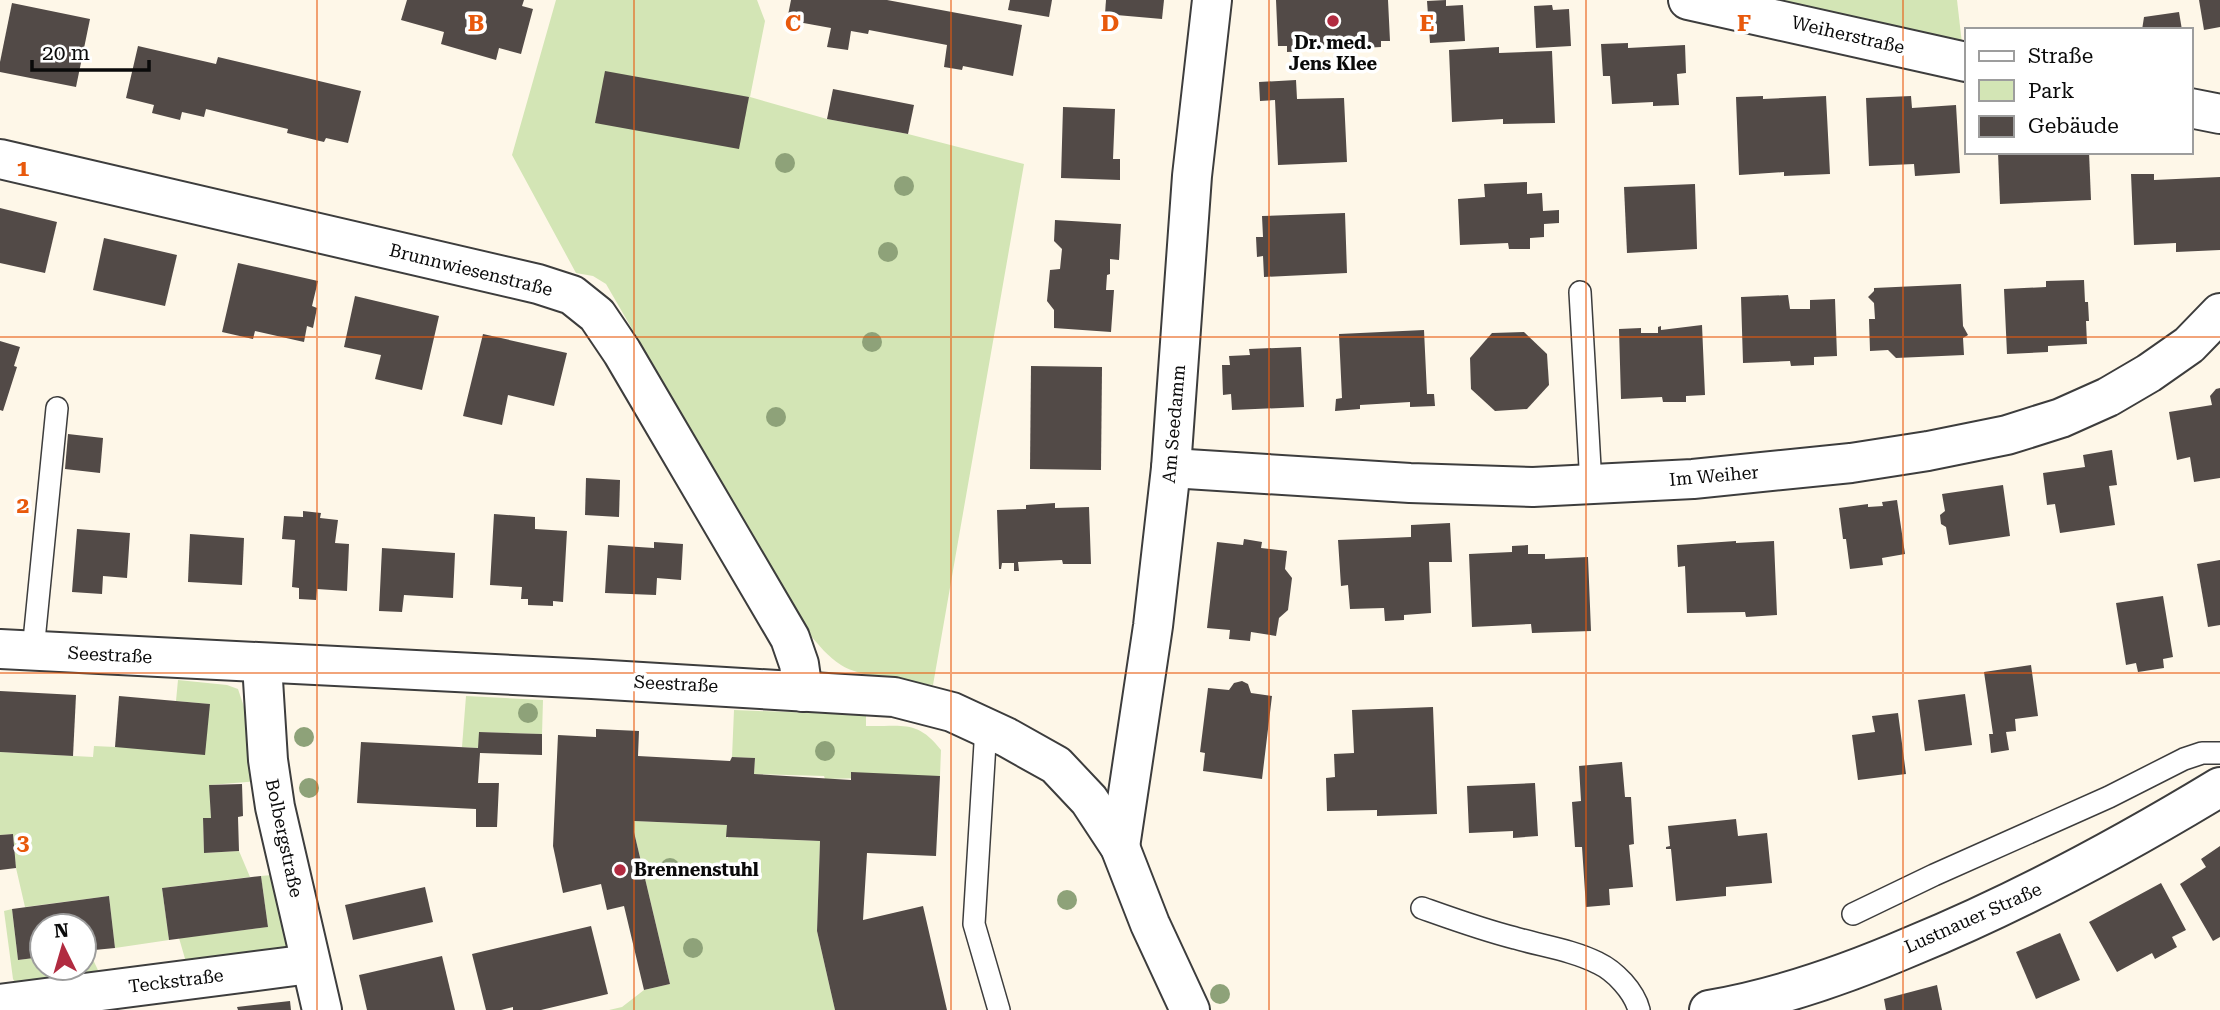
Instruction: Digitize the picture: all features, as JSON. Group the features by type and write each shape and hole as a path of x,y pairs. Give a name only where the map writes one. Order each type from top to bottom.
{"street":[{"name":"Am Seedamm","path":"1120,847 1153,626 1171,468 1192,176 1212,0"},
{"name":"Weiherstraße","path":"1688,0 1965,62"},
{"path":"2192,108 2220,114"},
{"name":"Brunnwiesenstraße","path":"0,159 538,284 572,295 597,315 622,352 757,581 790,638 799,664 803,692"},
{"name":"Im Weiher","path":"1171,468 1422,484 1533,487 1693,479 1852,463 2007,435 2061,418 2108,397 2149,373 2189,345 2220,313"},
{"name":"Seestraße","path":"16,650 894,697 952,712 1056,765 1089,800 1120,847 1150,924 1190,1010"},
{"name":"Bolbergstraße","path":"262,664 268,760 275,807 322,1010"},
{"name":"Lustnauer Straße","path":"1722,1009 1832,978 1938,936 2055,881 2220,787"},
{"name":"Teckstraße","path":"0,1004 310,964"}],"lane":[{"path":"1580,292 1591,485"},
{"path":"16,650 57,408"},
{"path":"985,727 974,924 999,1010"},
{"path":"1853,914 2109,797 2184,759 2202,752 2220,753"},
{"path":"1422,908 1600,963 1622,981 1639,1010"}],"green space":[{"path":"556,0 757,0 765,21 750,97 827,119 908,134 1024,164 933,685 872,676 849,669 824,651 809,634 606,284 593,276 576,273 512,155"},
{"path":"1688,0 1957,0 1964,61"},
{"path":"178,680 227,685 238,689 259,781 210,785 211,818 203,818 204,853 239,851 250,877 162,888 169,940 115,948 109,896 25,907 16,868 13,834 0,835 0,752 93,757 94,746 115,747 210,704 176,701"},
{"path":"466,696 543,700 542,734 480,732 478,748 462,747"},
{"path":"734,710 866,715 866,726 916,729 941,750 940,776 825,779 824,776 754,774 755,758 732,757"},
{"path":"634,821 727,825 727,839 820,841 817,931 835,1010 609,1010 622,1007 644,990 670,984 634,832"},
{"path":"283,874 291,951 188,969 179,938 268,927 261,876"},
{"path":"12,909 18,960 28,959 28,982 98,982 98,970 104,983 19,988 13,979 4,911"}],"building":[{"path":"407,0 524,0 522,6 533,9 521,54 499,48 496,60 441,44 444,32 401,20"},
{"path":"791,0 887,0 1022,25 1013,76 963,66 962,70 944,67 947,45 869,30 868,34 851,31 848,50 827,47 831,28 787,20"},
{"path":"1010,0 1052,0 1049,17 1008,10"},
{"path":"1106,0 1164,0 1162,19 1105,14"},
{"name":"Dr. med. Jens Klee","path":"1276,0 1388,0 1390,41 1381,41 1381,47 1287,52 1287,46 1278,46"},
{"path":"1446,0 1446,6 1463,5 1465,41 1430,43 1427,1"},
{"path":"2199,0 2220,0 2220,27 2204,30"},
{"path":"12,3 90,19 76,87 0,72"},
{"path":"1552,5 1553,10 1569,9 1571,46 1536,48 1534,6"},
{"path":"2179,12 2182,28 2142,28 2144,17"},
{"path":"1628,43 1628,48 1685,45 1686,73 1677,74 1679,105 1653,106 1653,102 1612,104 1610,76 1603,76 1601,44"},
{"path":"138,46 216,64 218,57 361,91 348,143 326,138 324,142 287,133 288,129 206,109 204,117 182,112 180,120 152,113 154,105 126,98"},
{"path":"1499,47 1499,53 1552,51 1555,123 1503,124 1503,119 1452,122 1449,50"},
{"path":"605,71 749,97 739,149 595,123"},
{"path":"1296,80 1297,99 1344,98 1347,162 1278,165 1275,100 1260,101 1259,82"},
{"path":"833,89 914,105 908,134 827,119"},
{"path":"1763,96 1763,99 1826,96 1830,174 1784,176 1784,172 1739,175 1736,97"},
{"path":"1911,96 1912,108 1956,105 1960,173 1915,176 1914,164 1869,166 1866,98"},
{"path":"1063,107 1115,109 1113,159 1120,159 1120,180 1061,178"},
{"path":"1998,154 2089,154 2091,200 2000,204"},
{"path":"2131,174 2154,174 2154,180 2220,177 2220,250 2176,252 2176,243 2134,245"},
{"path":"1527,182 1527,194 1542,193 1543,211 1559,210 1559,223 1544,224 1544,237 1530,238 1530,249 1509,249 1508,243 1460,245 1458,199 1485,197 1484,184"},
{"path":"1695,184 1697,249 1627,253 1624,187"},
{"path":"0,208 57,222 45,273 0,263"},
{"path":"1345,213 1347,273 1264,277 1263,256 1257,257 1256,237 1263,237 1262,216"},
{"path":"1055,220 1121,224 1119,260 1110,259 1110,274 1107,275 1106,290 1114,290 1111,332 1054,328 1054,310 1047,301 1050,270 1060,269 1062,249 1054,241"},
{"path":"104,238 177,255 165,306 93,290"},
{"path":"238,263 318,281 312,306 317,308 313,328 307,326 304,342 255,331 253,339 222,332"},
{"path":"2084,280 2089,321 2086,321 2087,344 2048,346 2048,352 2007,354 2004,289 2046,287 2046,281"},
{"path":"1961,284 1963,326 1968,335 1963,338 1964,355 1896,358 1888,350 1870,351 1869,319 1875,319 1874,303 1868,297 1874,288"},
{"path":"1788,295 1790,309 1810,309 1810,300 1835,299 1837,356 1814,357 1814,365 1791,366 1790,361 1743,363 1741,297"},
{"path":"355,296 439,316 422,390 375,379 381,355 344,347"},
{"path":"1702,325 1705,395 1686,396 1686,402 1663,402 1662,397 1621,399 1619,329 1641,328 1641,333 1658,333 1658,327 1661,326 1661,330"},
{"path":"1424,330 1427,394 1434,394 1435,406 1410,407 1410,402 1360,405 1360,409 1335,411 1336,399 1342,398 1339,334"},
{"path":"1524,332 1547,354 1549,385 1527,409 1495,411 1471,389 1470,358 1492,333"},
{"path":"483,334 567,353 554,406 508,395 502,425 463,416"},
{"path":"0,341 20,347 14,366 17,367 3,411 0,410"},
{"path":"1301,347 1304,407 1232,410 1231,394 1223,395 1222,365 1230,365 1229,356 1250,355 1249,349"},
{"path":"1031,366 1102,367 1101,470 1030,469"},
{"path":"2220,388 2220,478 2194,482 2190,457 2177,460 2169,412 2212,405 2210,396"},
{"path":"68,434 103,438 100,473 65,469"},
{"path":"2112,450 2117,485 2109,486 2115,525 2060,533 2055,504 2047,505 2043,473 2085,467 2083,455"},
{"path":"586,478 620,480 619,517 585,515"},
{"path":"2003,485 2010,536 1949,545 1946,527 1941,524 1940,515 1945,511 1942,494"},
{"path":"1897,500 1905,554 1882,558 1883,565 1850,569 1839,508 1868,504 1868,507 1883,506 1882,502"},
{"path":"1055,503 1055,508 1089,507 1091,564 1063,564 1062,560 1018,562 1019,571 1014,571 1014,563 1002,563 999,569 997,510 1026,509 1026,505"},
{"path":"303,511 321,513 320,518 338,520 335,543 349,544 347,591 317,589 316,600 299,599 299,588 292,587 295,540 282,539 284,516 303,517"},
{"path":"494,514 535,517 535,529 567,531 563,602 553,601 553,606 528,605 528,599 521,599 522,587 490,585"},
{"path":"1450,523 1452,562 1429,562 1431,613 1404,615 1404,620 1385,621 1384,608 1350,609 1348,585 1341,586 1338,540 1411,537 1411,525"},
{"path":"77,529 130,533 127,578 103,576 102,594 72,592"},
{"path":"190,534 244,538 242,585 188,582"},
{"path":"1244,539 1262,542 1261,548 1287,551 1285,569 1292,578 1288,610 1279,618 1276,636 1251,632 1250,641 1229,639 1230,630 1207,628 1217,542 1243,545"},
{"path":"1774,541 1777,615 1746,617 1745,612 1687,613 1685,566 1678,567 1677,545"},
{"path":"654,542 683,544 681,580 657,578 656,595 605,593 608,545 654,548"},
{"path":"1528,545 1528,554 1545,554 1545,559 1588,557 1591,631 1532,633 1531,624 1472,627 1469,554 1512,552 1512,546"},
{"path":"382,548 455,553 453,598 404,595 402,612 379,611"},
{"path":"2220,560 2220,625 2208,627 2197,564"},
{"path":"2163,596 2173,657 2163,659 2164,668 2138,672 2136,663 2126,665 2116,603"},
{"path":"2031,665 2038,716 2015,719 2016,731 2006,732 2009,750 1991,753 1989,734 1993,734 1984,672"},
{"path":"1242,681 1248,684 1251,693 1272,696 1262,779 1203,771 1205,753 1200,752 1208,688 1229,690 1234,683"},
{"path":"0,691 76,695 73,756 0,752"},
{"path":"1965,694 1972,745 1925,751 1918,700"},
{"path":"119,696 210,704 205,755 115,747"},
{"path":"1433,707 1437,814 1377,816 1377,810 1327,811 1326,778 1335,777 1334,754 1354,753 1352,710"},
{"path":"1898,713 1906,774 1858,780 1852,735 1875,732 1872,716"},
{"name":"Brennenstuhl","path":"596,729 639,731 638,756 730,761 732,757 755,758 754,774 851,780 851,772 940,776 936,856 867,853 863,920 923,906 947,1010 835,1010 817,931 820,841 726,837 727,825 634,821 634,832 670,984 644,990 624,906 607,910 601,884 563,893 553,846 558,735 596,737"},
{"path":"479,732 542,734 542,755 480,753 478,783 499,783 497,827 476,827 476,809 357,803 361,742 478,748"},
{"path":"1622,762 1625,797 1631,797 1634,844 1629,845 1633,887 1609,889 1610,905 1586,907 1582,847 1575,847 1572,802 1581,801 1579,766"},
{"path":"1535,783 1538,836 1513,838 1513,831 1469,833 1467,786"},
{"path":"242,784 243,816 238,817 239,851 204,853 203,818 211,818 209,785"},
{"path":"1736,819 1738,836 1767,833 1772,883 1726,887 1726,896 1676,901 1671,849 1666,849 1670,846 1668,826"},
{"path":"13,834 16,868 0,870 0,835"},
{"path":"2220,846 2220,937 2213,941 2180,884 2206,867 2201,859"},
{"path":"261,876 268,927 169,940 162,888"},
{"path":"2161,883 2186,930 2172,937 2177,947 2155,959 2152,953 2117,972 2089,922"},
{"path":"425,887 433,922 353,940 345,905"},
{"path":"109,896 115,948 98,950 98,912 28,912 28,959 18,960 12,909"},
{"path":"591,926 608,994 541,1010 513,1010 513,1007 486,1010 472,954"},
{"path":"2060,933 2080,980 2036,999 2016,952"},
{"path":"442,956 455,1010 367,1010 359,975"},
{"path":"1937,985 1942,1010 1886,1010 1884,999"},
{"path":"290,1001 291,1010 238,1010 237,1007"}],"place":[{"name":"Dr. med. Jens Klee","path":"1333,21"},
{"name":"Brennenstuhl","path":"620,870"}]}
